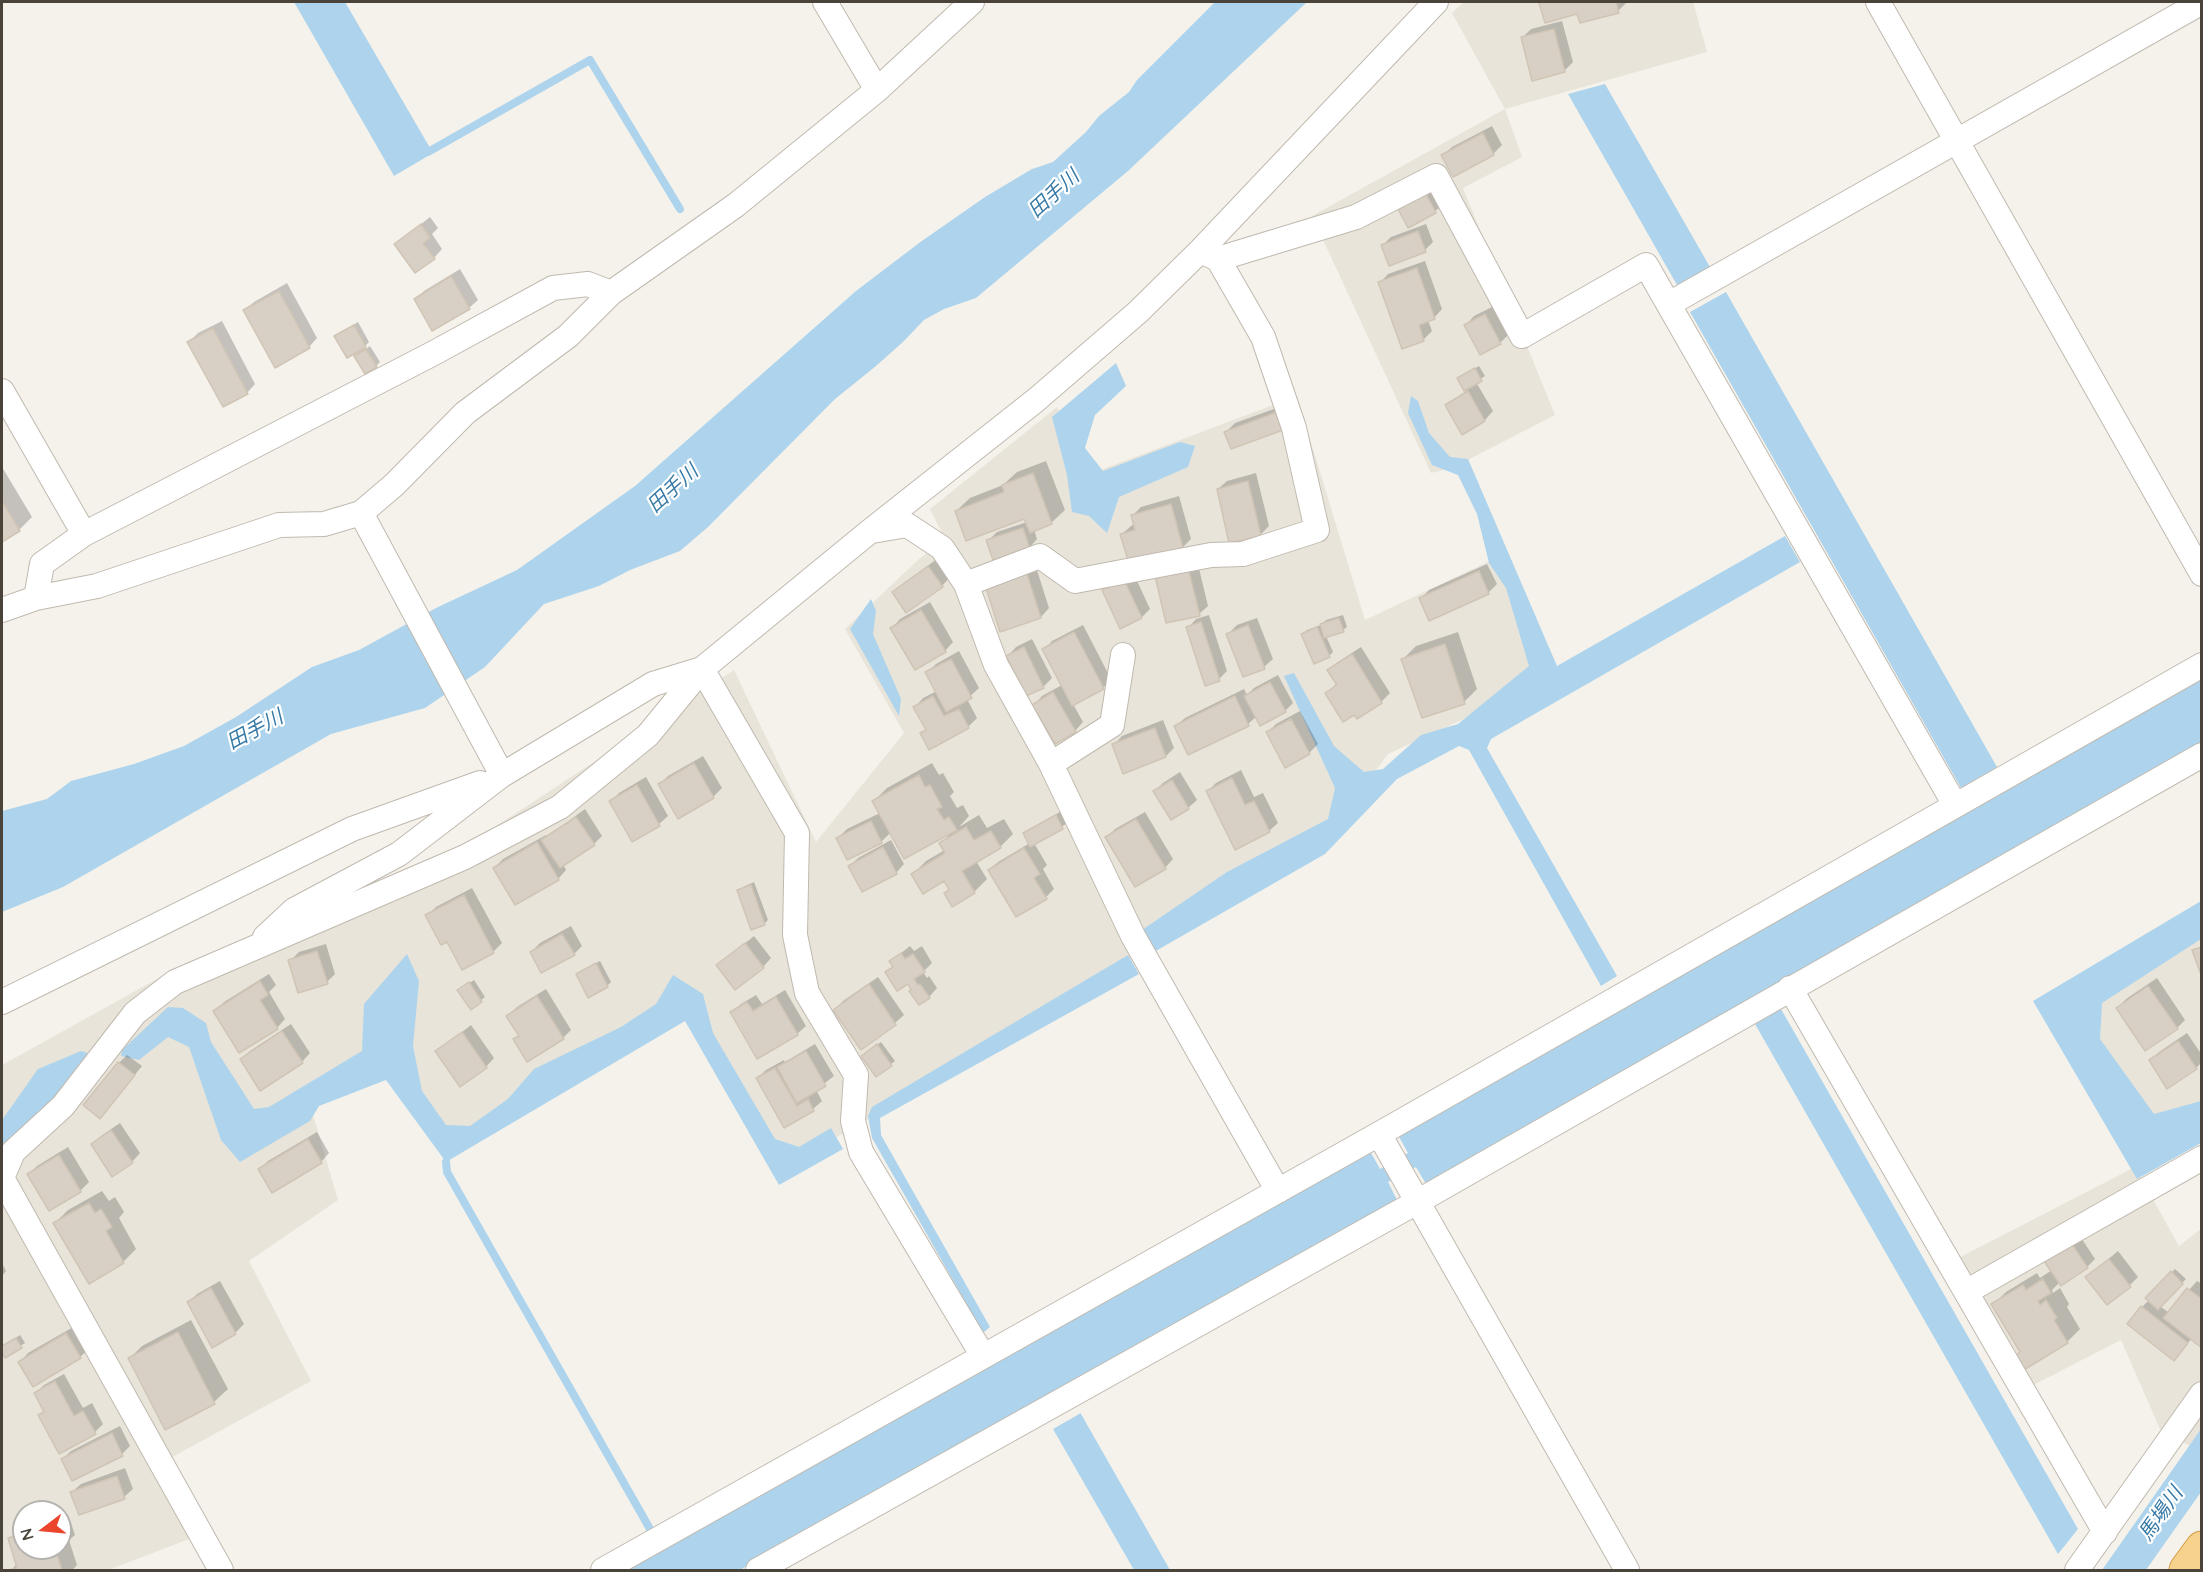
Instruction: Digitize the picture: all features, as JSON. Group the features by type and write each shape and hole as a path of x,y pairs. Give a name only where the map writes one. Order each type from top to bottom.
{"street":[{"path":"825,2 876,90"},
{"path":"2,610 36,598 97,586 279,525 324,524 361,513 394,485 465,413 568,336 611,292 736,205 876,90 972,2"},
{"path":"221,1570 2,1178 13,1152 63,1106 135,1013 175,982 465,857 560,807 648,735 702,669 869,532 1036,400 1137,312 1209,255 1436,2"},
{"path":"1878,2 2202,574"},
{"path":"1669,304 2202,2"},
{"path":"1209,255 1356,217 1436,176 1522,336 1646,265 1955,804"},
{"path":"966,584 1040,556 1075,581 1211,555 1243,554 1317,530 1294,428 1263,337 1209,255"},
{"path":"36,598 42,564 84,534 422,360 553,288 588,284 611,292"},
{"path":"2,392 84,534"},
{"path":"361,513 502,775"},
{"path":"869,532 907,525 942,548 966,584 996,665 1051,764 1133,936 1278,1191"},
{"path":"1051,764 1112,725 1123,655"},
{"path":"603,1570 1278,1191 1384,1145 1955,804 2202,665"},
{"path":"253,949 294,910 399,854 502,775 653,684 702,669"},
{"path":"702,669 797,833 795,935 807,993 856,1075 853,1121 861,1152 983,1356"},
{"path":"758,1570 1417,1202 2202,755"},
{"path":"2,1002 352,829 502,775"},
{"path":"1790,988 2106,1532"},
{"path":"1384,1145 1627,1570"},
{"path":"1966,1292 2202,1158"},
{"path":"2076,1570 2106,1532 2202,1394"}],"shaded area":[{"path":"1464,2 1693,2 1707,52 1505,109 1452,13"},
{"path":"1505,109 1522,157 1463,188 1555,415 1452,468 1431,473 1312,216"},
{"path":"1297,396 1365,620 1496,558 1548,680 1388,754 1327,837 1150,928 1126,965 872,1117 787,1165 686,1007 454,1138 391,1064 308,1098 338,1200 249,1261 311,1381 167,1460 205,1533 108,1570 2,1570 2,1065 175,969 472,842 734,670 816,842 904,733 845,629 919,559 945,539 930,509 1057,407 1095,472"},
{"path":"2201,927 2201,1125 2148,1149 2068,1001"},
{"path":"2135,1167 2179,1246 2201,1229 2201,1452 2160,1429 2121,1340 2012,1396 1939,1268"}],"water":[{"path":"294,2 345,2 433,153 394,176"},
{"name":"田手川","path":"1215,2 1307,2 1128,171 976,298 944,309 924,320 876,366 835,399 708,527 680,551 630,570 599,586 544,604 485,667 425,708 331,734 63,887 2,912 2,811 47,799 71,781 134,764 184,746 236,717 312,667 359,650 436,608 517,570 635,486 856,291 919,243 985,197 1032,169 1053,162 1086,132 1099,116 1129,92 1137,80"},
{"path":"1605,84 1710,267 1677,285 1568,94"},
{"path":"1726,292 1997,767 1961,788 1690,312"},
{"path":"1116,363 1126,386 1095,415 1085,448 1103,471 1180,442 1195,446 1188,467 1119,497 1107,533 1089,516 1072,512 1067,475 1052,417"},
{"path":"1411,396 1418,401 1429,433 1450,457 1468,459 1557,666 1785,536 1800,562 1491,739 1487,748 1617,976 1601,986 1469,750 1459,746 1397,779 1325,854 1154,952 1142,930 1227,872 1328,819 1335,788 1284,676 1294,673 1334,746 1364,772 1383,769 1421,735 1458,724 1529,666 1506,588 1489,563 1477,514 1458,475 1432,465 1408,413"},
{"path":"871,599 876,611 873,634 901,699 899,716 850,629"},
{"path":"2201,679 2201,743 1426,1184 1416,1167 1388,1182 1397,1200 740,1570 626,1570 1370,1151 1380,1169 1408,1153 1398,1135"},
{"path":"2201,901 2201,939 2102,1003 2100,1039 2154,1114 2201,1101 2201,1143 2137,1179 2033,1001"},
{"path":"407,954 419,981 413,1046 422,1091 446,1125 470,1126 508,1099 534,1069 621,1027 656,1004 673,975 703,994 713,1033 775,1139 799,1147 831,1128 843,1149 779,1185 685,1021 446,1162 386,1080 319,1106 310,1121 240,1162 221,1140 189,1047 168,1037 139,1060 121,1056 122,1050 168,1007 183,1008 206,1023 211,1042 254,1109 269,1107 362,1051 364,1004"},
{"path":"1128,955 1139,974 880,1118 881,1135 990,1327 983,1333 872,1138 868,1116 872,1107"},
{"path":"1781,1009 2078,1529 2058,1554 1755,1024"},
{"path":"81,1051 88,1053 44,1110 2,1148 2,1120 38,1069"},
{"path":"1081,1413 1170,1570 1134,1570 1053,1429"},
{"name":"馬場川","path":"2201,1429 2201,1492 2146,1570 2102,1570"}],"building":[{"path":"1616,2 1619,13 1580,23 1577,14 1545,23 1539,3"},
{"path":"1554,29 1565,72 1532,81 1521,37"},
{"path":"1483,133 1494,155 1453,177 1441,155"},
{"path":"1426,194 1436,213 1408,228 1398,209"},
{"path":"421,224 430,238 423,243 435,259 415,273 394,244"},
{"path":"1418,231 1426,252 1389,266 1381,245"},
{"path":"1417,268 1435,319 1419,325 1424,341 1402,349 1378,282"},
{"path":"451,276 470,309 432,331 414,299"},
{"path":"279,291 310,348 275,368 243,310"},
{"path":"1485,314 1501,344 1480,355 1464,325"},
{"path":"354,325 366,347 347,358 334,336"},
{"path":"213,328 248,394 223,407 187,342"},
{"path":"366,349 377,367 365,374 354,356"},
{"path":"1475,368 1482,381 1464,391 1457,378"},
{"path":"1468,391 1485,421 1462,435 1445,405"},
{"path":"1277,412 1283,430 1231,449 1224,432"},
{"path":"1033,473 1052,524 1030,533 1024,519 966,541 955,511 1004,492 1002,485"},
{"path":"1248,481 1261,536 1229,543 1217,489"},
{"path":"2,501 20,531 2,542"},
{"path":"1171,504 1183,548 1129,563 1120,534 1135,530 1131,515"},
{"path":"1023,528 1030,549 993,560 986,540"},
{"path":"928,566 943,587 906,613 892,592"},
{"path":"1188,568 1200,616 1166,623 1155,576"},
{"path":"1026,571 1041,618 1000,632 985,585"},
{"path":"1479,571 1489,594 1429,621 1419,598"},
{"path":"1124,580 1142,618 1120,629 1102,590"},
{"path":"921,610 946,652 915,670 890,628"},
{"path":"1339,618 1344,632 1324,638 1320,624"},
{"path":"1201,622 1220,681 1205,686 1186,627"},
{"path":"1248,625 1265,669 1243,677 1226,634"},
{"path":"1317,627 1330,657 1314,664 1301,634"},
{"path":"1074,632 1104,689 1072,706 1042,649"},
{"path":"1445,644 1465,704 1422,718 1401,659"},
{"path":"1024,647 1044,688 1026,696 1006,656"},
{"path":"1352,654 1382,703 1357,719 1354,715 1343,722 1325,693 1337,685 1327,670"},
{"path":"951,659 972,698 946,712 925,672"},
{"path":"1270,682 1286,712 1260,726 1244,696"},
{"path":"1053,692 1076,732 1055,744 1032,705"},
{"path":"933,696 944,716 959,709 969,728 929,750 920,733 926,730 913,707"},
{"path":"1235,696 1249,726 1188,755 1174,726"},
{"path":"1291,719 1310,754 1285,768 1266,732"},
{"path":"1155,728 1166,757 1123,774 1112,744"},
{"path":"694,763 714,798 678,819 658,784"},
{"path":"919,775 925,787 930,785 942,807 937,809 944,820 949,817 957,830 904,859 872,801"},
{"path":"1232,778 1245,805 1254,801 1270,832 1235,850 1206,791"},
{"path":"1172,780 1189,809 1171,820 1153,791"},
{"path":"637,785 660,826 632,842 609,801"},
{"path":"1056,815 1063,829 1030,847 1023,833"},
{"path":"576,817 595,845 560,868 541,840"},
{"path":"1136,819 1166,869 1135,887 1105,837"},
{"path":"871,821 882,843 847,860 836,838"},
{"path":"966,827 974,840 991,831 1001,848 962,871 975,893 952,907 944,893 949,890 944,881 923,894 911,874 945,853 939,843"},
{"path":"537,842 559,880 515,905 493,868"},
{"path":"883,847 897,874 862,892 848,866"},
{"path":"1024,848 1040,874 1034,878 1047,899 1016,917 988,870"},
{"path":"751,885 765,925 751,930 737,890"},
{"path":"464,895 494,953 462,970 447,942 441,945 425,915"},
{"path":"562,934 575,955 541,973 530,952"},
{"path":"745,943 764,968 735,990 716,965"},
{"path":"2202,947 2202,972 2200,972 2192,950"},
{"path":"317,951 328,984 298,993 288,960"},
{"path":"901,953 905,959 913,954 925,972 914,979 930,998 919,1005 909,991 911,990 908,984 897,991 885,972 893,967 889,961"},
{"path":"596,963 608,987 588,998 576,974"},
{"path":"260,981 268,995 260,1000 278,1029 239,1053 213,1011"},
{"path":"469,982 482,1002 471,1010 457,990"},
{"path":"869,984 896,1025 861,1050 833,1010"},
{"path":"2148,986 2178,1029 2145,1051 2116,1008"},
{"path":"537,996 564,1039 527,1062 513,1039 519,1036 506,1016"},
{"path":"776,997 798,1035 757,1059 730,1012 747,1002 753,1011"},
{"path":"282,1031 303,1063 260,1091 240,1059"},
{"path":"462,1032 487,1068 460,1087 435,1051"},
{"path":"2178,1041 2197,1069 2167,1089 2149,1060"},
{"path":"877,1044 892,1066 876,1077 861,1056"},
{"path":"806,1051 826,1086 797,1103 777,1067"},
{"path":"118,1062 135,1075 100,1119 83,1105"},
{"path":"775,1068 797,1106 808,1099 814,1111 784,1128 756,1078"},
{"path":"111,1130 133,1163 112,1177 91,1144"},
{"path":"308,1139 322,1163 272,1193 258,1169"},
{"path":"59,1155 81,1192 49,1211 27,1174"},
{"path":"89,1203 95,1213 101,1209 112,1227 106,1231 124,1263 89,1284 53,1223"},
{"path":"2069,1240 2088,1268 2061,1286 2042,1258"},
{"path":"2109,1259 2131,1287 2107,1305 2085,1277"},
{"path":"2171,1271 2183,1284 2158,1310 2145,1298"},
{"path":"2043,1279 2051,1293 2038,1301 2040,1305 2046,1300 2057,1318 2054,1320 2068,1343 2022,1371 2013,1357 2020,1352 1991,1304 2023,1285 2026,1290"},
{"path":"211,1288 236,1334 212,1348 187,1302"},
{"path":"2187,1288 2202,1299 2202,1348 2163,1318"},
{"path":"2141,1306 2188,1343 2174,1361 2127,1324"},
{"path":"178,1332 215,1404 165,1430 128,1358"},
{"path":"66,1333 81,1358 33,1387 18,1362"},
{"path":"16,1338 22,1348 5,1358 2,1346"},
{"path":"55,1381 74,1416 83,1411 96,1434 59,1454 38,1415 44,1412 34,1393"},
{"path":"112,1433 123,1456 72,1481 61,1459"},
{"path":"117,1476 125,1499 79,1515 70,1492"},
{"path":"12,1537 12,1551 8,1538"},
{"path":"15,1560 59,1560 62,1570 9,1570 17,1568"}],"waterway":[{"path":"428,152 590,60 680,209"},
{"path":"446,1162 447,1172 650,1529"}]}
